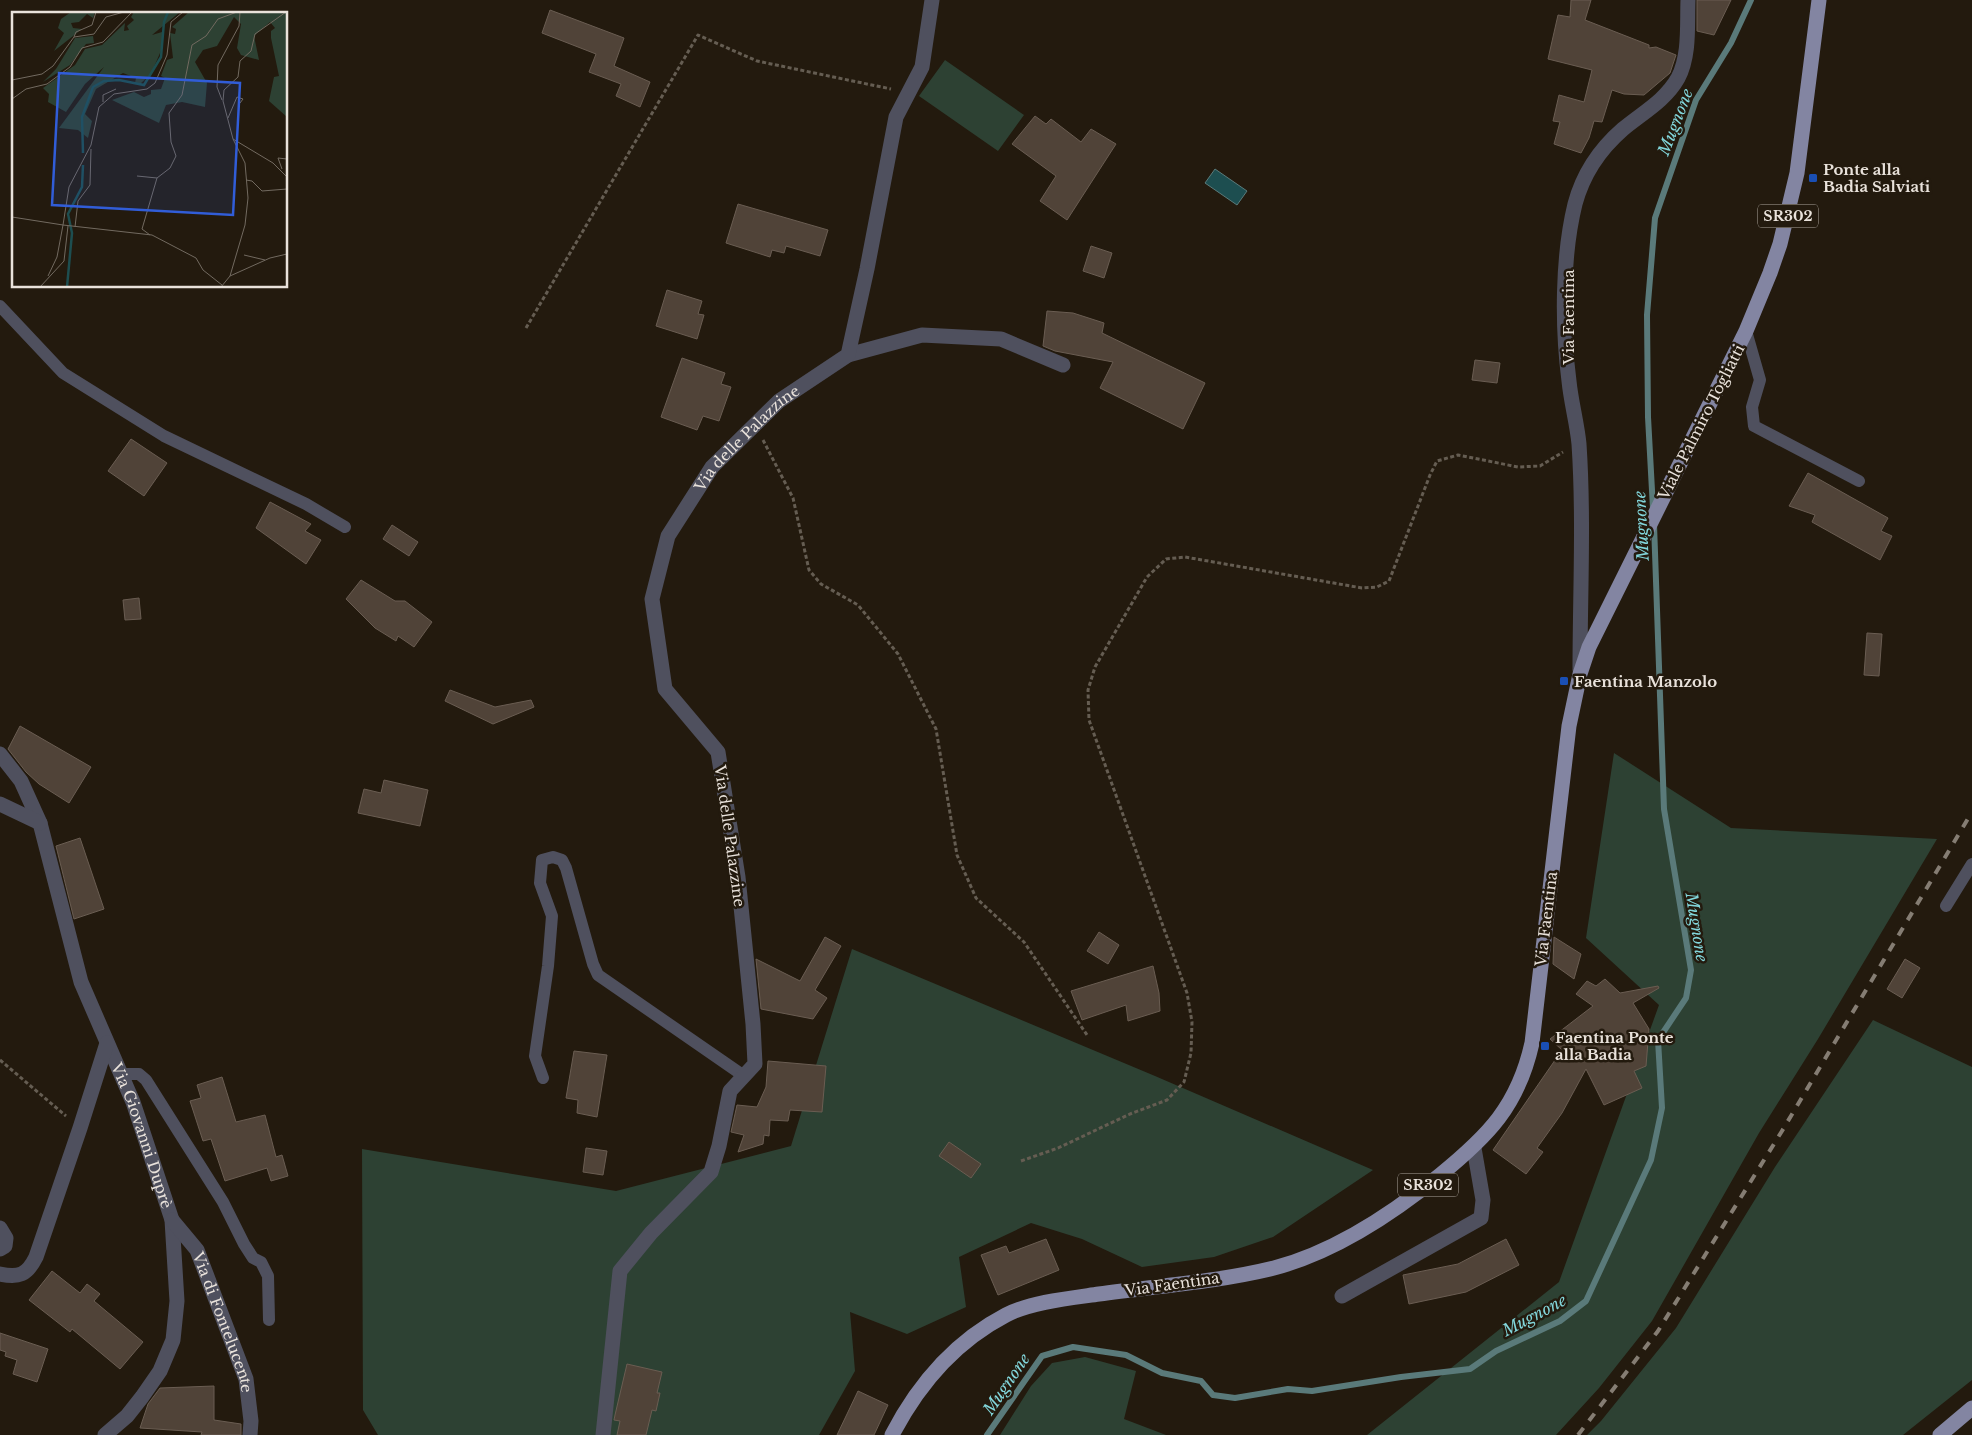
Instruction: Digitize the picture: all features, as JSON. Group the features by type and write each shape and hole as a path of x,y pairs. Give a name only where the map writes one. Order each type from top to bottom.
{"main road":[{"name":"Viale Palmiro Togliatti","path":"1655,513 1746,331 1770,273 1790,210 1797,173 1819,0"},
{"name":"Via Faentina","path":"892,1435 920,1389 952,1354 980,1330 1008,1314 1047,1302 1274,1268 1313,1255 1355,1234 1419,1192 1474,1148 1495,1124 1516,1091 1528,1059 1569,726 1580,674 1589,647 1655,513"},
{"path":"1940,1435 1972,1408"}],"street":[{"path":"848,354 867,269 896,117 922,67 932,0"},
{"name":"Via Faentina","path":"1580,674 1582,512 1579,442 1569,381 1565,329 1565,294 1570,239 1576,204 1589,168 1601,151 1624,129 1657,103 1678,78 1686,55 1688,0"},
{"name":"Via delle Palazzine","path":"603,1435 620,1271 651,1233 711,1172 719,1146 730,1092 755,1064 753,1024 738,877 718,752 665,689 652,599 668,536 712,467 779,401 848,354 922,335 1001,339 1063,365"},
{"name":"Via Giovanni Duprè","path":"0,754 21,781 40,823 81,982 133,1102 172,1220 177,1301 173,1340 160,1370 142,1397 127,1416 105,1435"},
{"path":"0,804 40,823"},
{"path":"0,1274 15,1277 31,1266 80,1128 107,1043"},
{"path":"1342,1296 1481,1218 1483,1200 1474,1148"},
{"name":"Via di Fontelucente","path":"172,1220 197,1250 246,1379 251,1422 250,1435"},
{"path":"0,1228 6,1238 5,1246 0,1249"}],"lane":[{"path":"0,306 63,373 164,436 306,504 345,527"},
{"name":"Viale Palmiro Togliatti","path":"1746,331 1760,380 1752,407 1754,426 1859,481"},
{"path":"543,1078 535,1056 548,966 552,916 540,883 540,871 542,860 553,857 562,860 566,868 598,975 744,1076"},
{"path":"1946,906 1972,864"},
{"path":"121,1074 139,1074 146,1080 223,1202 244,1244 253,1258 261,1262 268,1276 270,1320"}],"path":[{"path":"526,328 698,35 757,61 909,92"},
{"path":"755,424 793,498 809,570 821,584 858,605 898,654 936,729 957,855 976,898 1024,942 1086,1035"},
{"path":"1021,1162 1058,1148 1130,1114 1167,1100 1184,1082 1191,1053 1192,1022 1187,993 1090,720 1088,690 1095,667 1147,577 1166,559 1185,557 1362,588 1377,587 1389,581 1437,461 1458,455 1518,467 1540,466 1579,442"},
{"path":"0,1060 80,1128"}],"green space":[{"path":"945,60 1024,115 998,151 919,96"},
{"path":"1614,753 1731,828 1937,839 1818,1039 1759,1133 1652,1321 1599,1388 1556,1435 1367,1435 1559,1282 1659,1005 1586,938"},
{"path":"852,949 1373,1170 1273,1237 1214,1257 1142,1267 1082,1239 1031,1223 959,1257 966,1307 907,1334 850,1312 855,1371 819,1435 378,1435 363,1410 362,1149 616,1191 791,1146"},
{"path":"1873,1020 1972,1067 1972,1380 1903,1435 1587,1435 1601,1421 1676,1328 1775,1167"},
{"path":"1085,1357 1136,1371 1124,1419 1166,1435 1000,1435 1031,1386 1052,1363"}],"water":[{"path":"1215,169 1247,191 1237,205 1205,183"}],"building":[{"path":"1571,0 1591,0 1585,20 1649,45 1649,48 1656,47 1676,55 1670,73 1644,95 1624,94 1612,90 1602,122 1594,121 1589,138 1581,153 1554,144 1560,122 1553,121 1559,95 1584,102 1592,70 1548,59 1558,15 1570,17"},
{"path":"1697,0 1731,0 1714,35 1697,31"},
{"path":"550,10 624,38 614,66 650,82 640,107 616,96 621,84 589,72 596,54 542,33"},
{"path":"1035,116 1046,124 1051,119 1081,142 1091,129 1116,144 1067,220 1040,201 1056,176 1012,144"},
{"path":"738,204 828,230 820,256 786,246 784,253 772,250 770,257 726,243"},
{"path":"1091,246 1112,253 1104,278 1083,271"},
{"path":"667,290 702,301 698,314 704,315 697,339 656,326"},
{"path":"1047,311 1073,313 1104,323 1102,333 1205,383 1183,429 1100,388 1113,362 1055,351 1043,346"},
{"path":"682,358 725,373 721,384 731,387 719,421 703,416 697,430 661,417"},
{"path":"1475,360 1500,363 1497,383 1472,380"},
{"path":"131,439 167,463 144,496 108,471"},
{"path":"1808,473 1888,518 1881,531 1892,536 1880,560 1812,522 1815,515 1789,506"},
{"path":"270,502 311,524 305,531 321,540 306,564 256,528"},
{"path":"392,525 418,542 409,556 383,539"},
{"path":"361,580 395,601 405,601 432,622 414,647 398,636 396,641 375,628 346,599"},
{"path":"139,598 141,619 125,620 123,600"},
{"path":"1867,633 1882,634 1879,676 1864,675"},
{"path":"450,690 495,707 531,700 534,707 493,724 445,701"},
{"path":"20,726 91,767 69,803 39,784 26,772 8,749"},
{"path":"384,780 428,790 420,826 358,813 364,789 381,793"},
{"path":"80,838 104,909 74,919 56,846"},
{"path":"1099,932 1119,945 1108,964 1087,951"},
{"path":"825,937 841,946 815,990 827,998 813,1019 761,1009 756,959 800,981"},
{"path":"1554,937 1581,954 1574,979 1553,964"},
{"path":"1905,959 1920,968 1902,998 1887,989"},
{"path":"1153,966 1159,993 1160,1011 1128,1021 1126,1005 1082,1020 1071,991"},
{"path":"1605,979 1620,993 1658,986 1659,988 1633,1003 1649,1029 1646,1066 1634,1071 1642,1088 1604,1105 1586,1069 1562,1113 1537,1148 1543,1152 1526,1174 1493,1150 1562,1050 1550,1039 1593,1006 1576,994 1587,981 1596,986"},
{"path":"574,1051 607,1055 597,1117 577,1113 578,1100 566,1098"},
{"path":"768,1061 826,1066 822,1112 790,1110 788,1121 770,1120 769,1136 764,1135 763,1144 738,1152 744,1135 731,1132 737,1105 757,1107 766,1087"},
{"path":"222,1077 236,1122 265,1115 276,1157 282,1155 288,1176 271,1181 267,1168 225,1181 211,1139 203,1141 190,1101 201,1098 197,1085"},
{"path":"949,1142 981,1164 971,1178 939,1156"},
{"path":"586,1148 607,1151 603,1175 583,1172"},
{"path":"1046,1239 1059,1270 998,1295 981,1255 1006,1246 1009,1253"},
{"path":"1506,1239 1519,1265 1466,1292 1409,1304 1403,1275 1458,1264"},
{"path":"52,1271 80,1293 87,1284 100,1294 94,1301 143,1342 120,1369 72,1329 70,1332 29,1300"},
{"path":"0,1333 48,1349 37,1382 13,1374 17,1360 5,1356 6,1352 0,1350"},
{"path":"627,1364 662,1372 657,1393 660,1393 656,1411 652,1410 646,1435 617,1435 620,1421 614,1420"},
{"path":"214,1386 214,1420 241,1424 241,1435 201,1435 202,1432 140,1428 148,1404 160,1388"},
{"path":"858,1391 888,1405 874,1435 837,1435"}],"waterway":[{"name":"Mugnone","path":"1653,509 1648,417 1647,315 1655,218 1696,100 1731,43 1751,0"},
{"name":"Mugnone","path":"987,1435 1042,1356 1073,1347 1126,1355 1162,1373 1201,1381 1213,1395 1235,1398 1288,1389 1312,1391 1401,1377 1470,1369 1496,1351 1560,1321 1586,1301 1651,1160 1662,1108 1658,1040 1686,998 1691,970 1664,809 1654,524"}],"railway":[{"path":"1578,1435 1658,1331 1782,1131 1972,812"}],"place":[{"name":"Ponte alla Badia Salviati","path":"1813,178"},
{"name":"Faentina Manzolo","path":"1564,681"},
{"name":"Faentina Ponte alla Badia","path":"1545,1046"}]}
